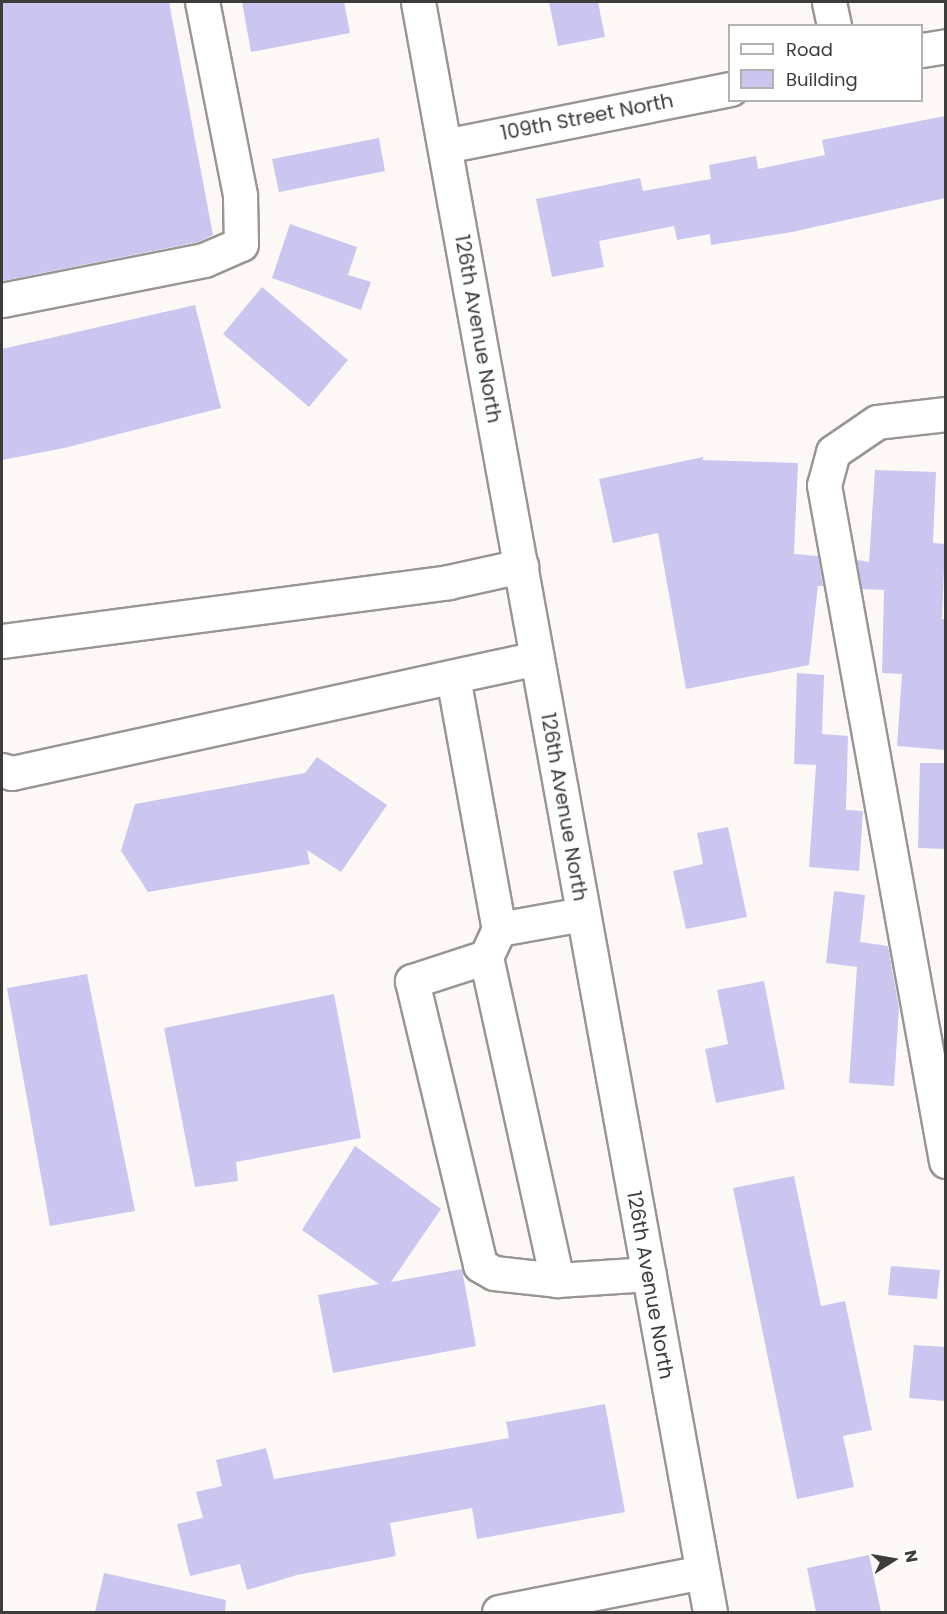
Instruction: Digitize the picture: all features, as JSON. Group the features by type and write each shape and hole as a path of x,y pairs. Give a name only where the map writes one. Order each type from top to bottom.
{"street":[{"path":"2,300 204,260 241,244 240,195 202,2"},
{"name":"126th Avenue North","path":"418,2 710,1612"},
{"path":"830,2 834,24"},
{"path":"923,50 945,46"},
{"name":"109th Street North","path":"445,146 728,89"},
{"path":"945,414 877,423 833,452 824,485 945,1161"},
{"path":"2,641 448,582 520,566"},
{"path":"2,770 12,773 537,658"},
{"path":"453,677 492,943 557,1280"},
{"path":"583,914 492,943 412,981 480,1264 494,1273 557,1280 648,1274"},
{"path":"499,1612 702,1572"}],"building":[{"path":"2,2 169,2 213,235 198,242 2,281"},
{"path":"242,2 344,2 350,33 251,52"},
{"path":"549,2 598,2 605,37 558,46"},
{"path":"945,116 945,198 792,232 711,245 710,234 677,240 674,226 599,241 604,267 552,277 536,199 640,178 643,191 711,179 709,165 756,156 758,169 825,155 822,140"},
{"path":"379,138 385,171 279,192 272,159"},
{"path":"290,224 357,247 348,275 371,282 361,310 272,278"},
{"path":"262,287 348,360 309,407 223,334"},
{"path":"195,305 221,408 64,448 2,460 2,349"},
{"path":"703,457 703,460 798,463 794,554 818,556 823,586 818,586 809,665 686,689 658,533 613,543 599,479"},
{"path":"875,470 936,472 933,543 945,544 942,619 945,619 945,750 897,746 902,674 882,673 884,590 862,589 857,560 869,562"},
{"path":"797,673 824,675 822,734 848,736 846,810 863,811 859,871 809,867 816,765 794,764"},
{"path":"317,757 387,805 341,872 307,850 310,864 148,892 121,851 135,804 305,773"},
{"path":"920,763 945,763 945,849 918,848"},
{"path":"728,827 747,917 686,929 673,871 703,864 697,833"},
{"path":"834,891 865,895 860,942 888,946 899,1008 894,1086 849,1083 857,967 826,963"},
{"path":"87,974 135,1211 50,1226 7,988"},
{"path":"764,981 785,1089 716,1103 705,1049 728,1044 717,990"},
{"path":"334,994 361,1138 236,1162 238,1181 195,1187 164,1028"},
{"path":"355,1146 441,1209 391,1282 462,1269 476,1346 333,1373 318,1295 379,1284 302,1230"},
{"path":"794,1176 821,1306 845,1301 872,1430 843,1436 854,1487 797,1499 733,1188"},
{"path":"891,1266 940,1270 937,1299 888,1295"},
{"path":"914,1345 945,1347 945,1401 909,1398"},
{"path":"605,1404 625,1512 477,1539 472,1508 390,1523 396,1556 297,1575 247,1590 240,1564 190,1576 177,1524 203,1518 196,1492 222,1486 216,1460 266,1448 274,1479 509,1438 506,1422"},
{"path":"869,1555 881,1612 816,1612 807,1568"},
{"path":"104,1573 226,1600 225,1612 95,1612"}]}
